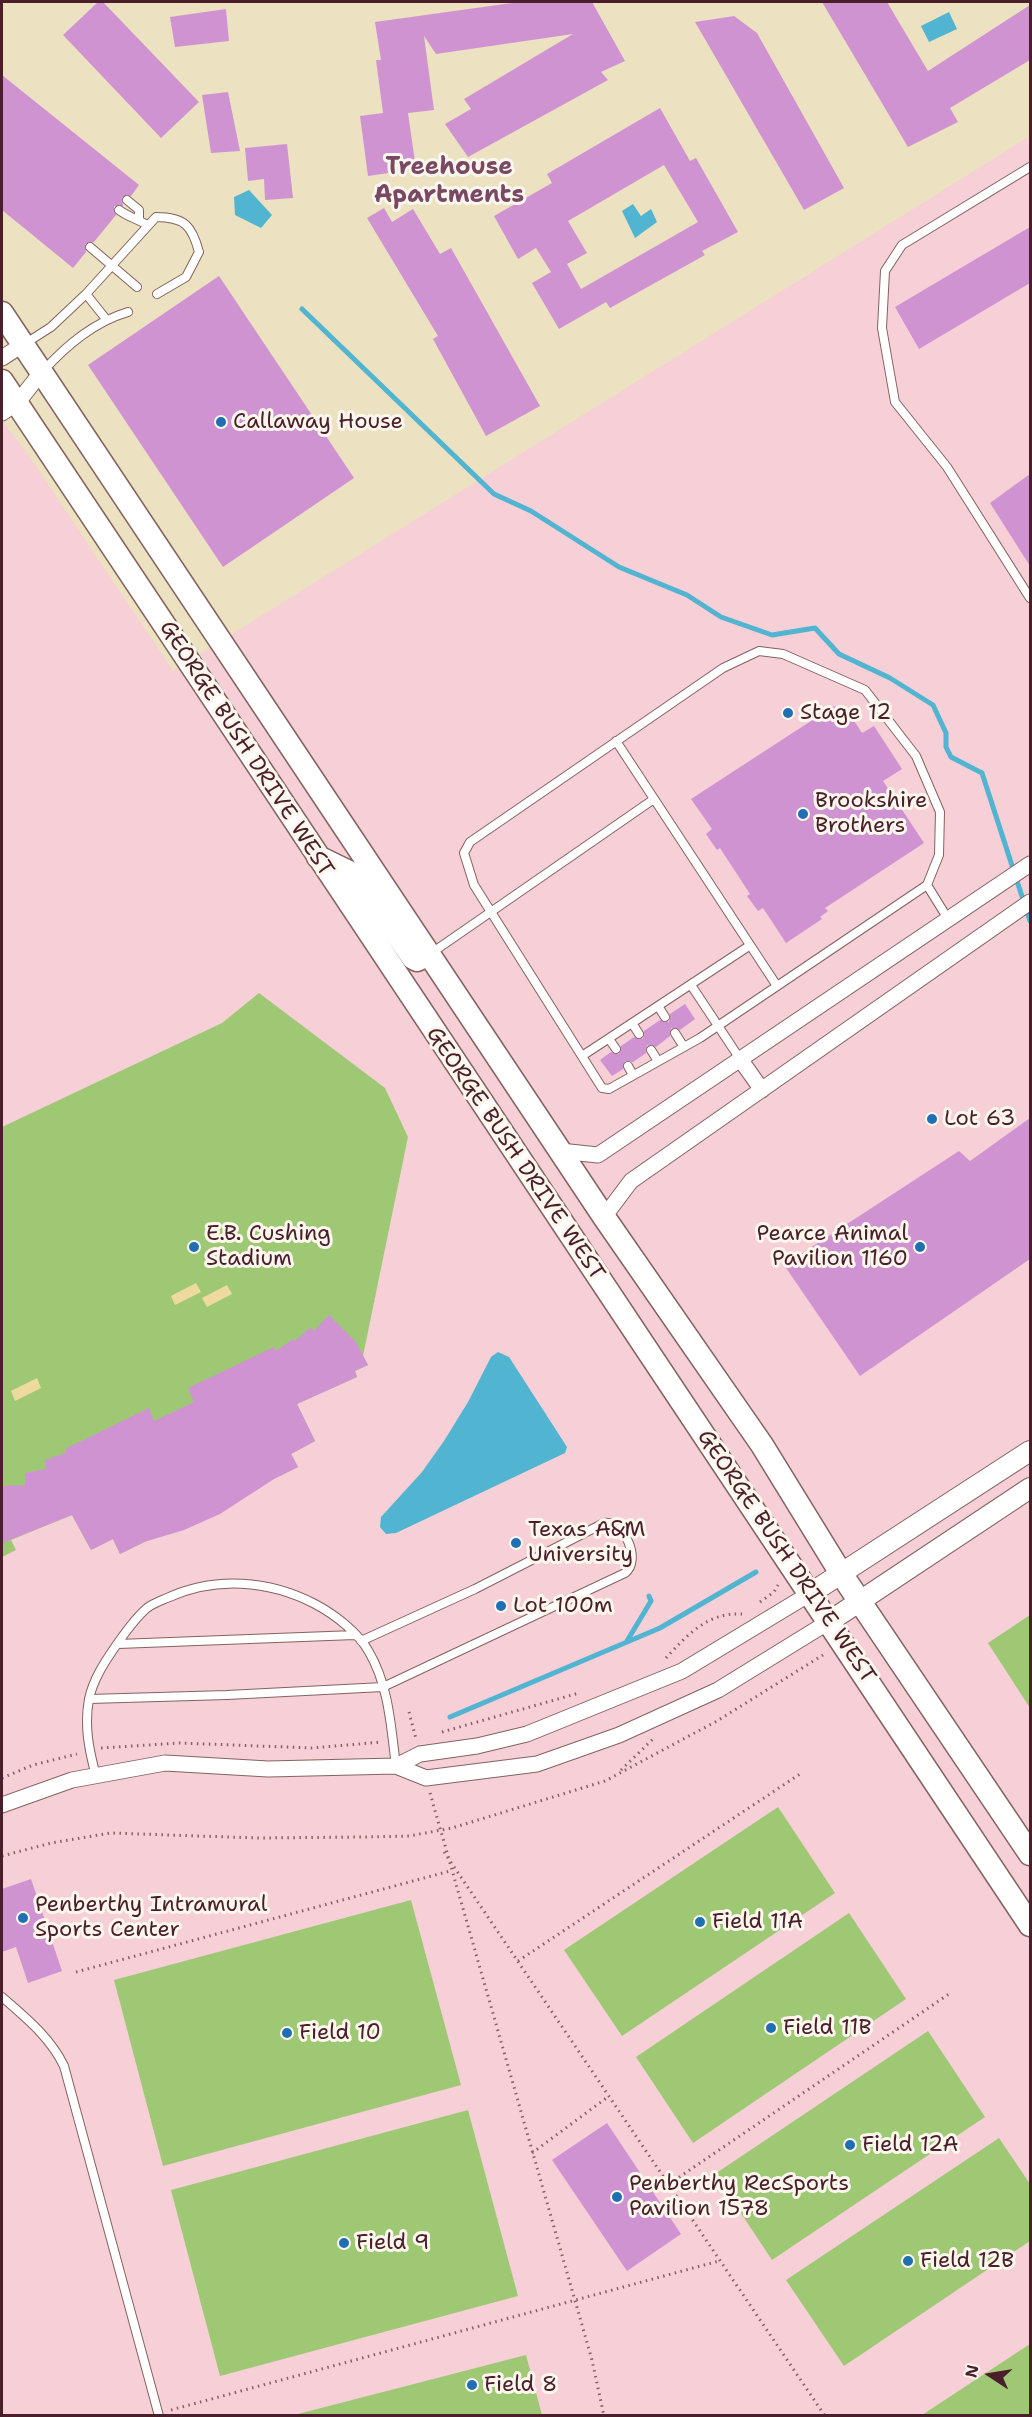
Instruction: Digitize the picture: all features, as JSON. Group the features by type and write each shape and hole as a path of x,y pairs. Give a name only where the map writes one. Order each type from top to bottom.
{"main road":[{"name":"GEORGE BUSH DRIVE WEST","path":"2,313 40,374 604,1217 762,1445 842,1575 1030,1854"},
{"name":"GEORGE BUSH DRIVE WEST","path":"2,381 10,408 316,856 757,1516 830,1621 1030,1925"},
{"path":"316,856 357,876 413,958 417,960 429,954"}],"street":[{"path":"2,358 22,345"},
{"path":"10,408 40,374"},
{"path":"560,1151 598,1155 1028,866"},
{"path":"604,1217 631,1181 1030,902"},
{"path":"740,1059 762,1090"},
{"path":"396,1766 420,1754 477,1746 527,1734 682,1671 842,1575 1030,1451"},
{"path":"2,1805 72,1780 165,1763 268,1769 396,1766 426,1778 537,1764 619,1736 718,1689 830,1621 1030,1488"}],"lane":[{"path":"1030,167 902,245 885,271 882,328 895,402 947,466 1030,598"},
{"path":"128,200 139,210 143,223"},
{"path":"119,210 130,219 143,223"},
{"path":"22,345 51,327 86,294 113,265 143,223 156,217 175,217 193,231 199,252 186,277 158,294"},
{"path":"90,247 137,287"},
{"path":"86,294 106,319"},
{"path":"40,374 61,351 106,319 128,312"},
{"path":"759,651 783,654 865,690 916,756 940,813 939,855 927,885 717,1026 609,1089 602,1088 474,885 464,854 470,842 616,741 723,668 759,651"},
{"path":"616,741 777,986"},
{"path":"429,954 654,800"},
{"path":"927,885 948,919"},
{"path":"582,1056 749,946"},
{"path":"691,986 740,1059"},
{"path":"658,1006 665,1017"},
{"path":"632,1023 639,1034"},
{"path":"675,1033 684,1047"},
{"path":"609,1039 616,1049"},
{"path":"651,1050 658,1061"},
{"path":"627,1066 633,1075"},
{"path":"89,1699 383,1687 625,1573 634,1560 622,1530 614,1523 604,1523 476,1589 358,1638 118,1644"},
{"path":"96,1776 87,1731 89,1699 100,1670 148,1607 184,1590 229,1583 269,1586 300,1596 327,1611 358,1638 375,1662 383,1687 396,1766"},
{"path":"2,1997 41,2031 64,2066 159,2415"}],"path":[{"path":"758,1603 774,1593 778,1585"},
{"path":"658,1663 702,1624 718,1616 742,1614 750,1609"},
{"path":"2,1857 51,1843 110,1833 248,1838 363,1837 439,1831 561,1797 605,1781 717,1721 823,1655"},
{"path":"433,1734 514,1714 587,1690"},
{"path":"409,1712 417,1744"},
{"path":"407,1739 424,1736"},
{"path":"2,1778 33,1765 113,1746 180,1743 312,1748 368,1743"},
{"path":"518,1961 800,1774"},
{"path":"430,1793 444,1852 576,2302 592,2360 603,2415"},
{"path":"444,1852 825,2415"},
{"path":"76,1972 450,1871"},
{"path":"669,2184 949,1994"},
{"path":"532,2153 609,2096"},
{"path":"192,2405 576,2302 719,2261"}],"shaded area":[{"name":"Texas A&M University","path":"1030,136 1030,2415 2,2415 2,421 25,450 173,671"}],"green space":[{"name":"E.B. Cushing Stadium","path":"259,993 385,1088 408,1137 363,1356 368,1365 355,1371 357,1377 297,1404 315,1441 291,1454 298,1467 120,1554 113,1539 91,1550 72,1515 11,1540 16,1550 2,1557 2,1127 222,1023"},
{"path":"1030,1615 1030,1708 988,1643"},
{"name":"Field 11A","path":"778,1807 835,1893 622,2036 564,1950"},
{"name":"Field 10","path":"411,1900 461,2085 163,2166 114,1980"},
{"name":"Field 11B","path":"849,1913 906,1999 693,2143 636,2057"},
{"name":"Field 12A","path":"928,2031 985,2117 772,2260 715,2174"},
{"name":"Field 9","path":"468,2110 518,2296 220,2376 171,2190"},
{"name":"Field 12B","path":"999,2138 1030,2184 1030,2241 844,2366 786,2280"},
{"path":"1030,2344 1030,2415 922,2415"},
{"name":"Field 8","path":"526,2355 542,2415 294,2415"}],"sand":[{"path":"196,1283 201,1292 175,1305 171,1296"},
{"path":"227,1285 232,1294 207,1307 202,1298"},
{"path":"37,1378 41,1388 15,1401 11,1391"}],"water":[{"path":"949,12 957,29 929,42 921,26"},
{"path":"249,190 272,215 261,228 235,215 234,197"},
{"path":"633,204 641,216 651,209 657,222 635,238 622,211"},
{"path":"498,1352 509,1357 567,1447 565,1453 396,1533 386,1534 380,1527 381,1517 422,1472 444,1441 468,1402 491,1357"}],"building":[{"path":"98,2 103,2 199,102 161,138 63,35"},
{"path":"519,2 592,2 625,61 601,72 608,80 468,157 445,124 471,109 464,99 573,34 436,54 424,36 434,110 408,113 416,169 368,176 360,116 383,113 376,60 381,60 375,22"},
{"path":"822,2 887,2 928,71 1030,5 1030,60 950,108 958,122 908,147"},
{"path":"226,9 229,41 175,47 170,17"},
{"path":"734,16 757,33 844,188 804,210 695,22"},
{"path":"2,75 139,185 131,196 122,197 123,206 114,206 116,215 94,242 85,244 86,252 73,268 2,210"},
{"path":"228,92 240,151 211,153 202,95"},
{"path":"660,108 690,161 696,158 738,232 702,251 705,255 610,308 606,302 559,329 532,283 551,272 536,248 518,259 494,216 552,183 547,174","holes":["664,165 698,222 581,289 567,264 587,253 568,221"]},
{"path":"287,144 293,198 265,200 264,179 248,181 245,148"},
{"path":"384,208 392,222 413,209 440,254 451,248 540,406 486,436 433,339 438,336 367,218"},
{"path":"1030,227 1030,283 919,349 895,307"},
{"name":"Callaway House","path":"219,276 354,478 223,567 88,365"},
{"path":"1030,474 1030,566 990,503"},
{"name":"Brookshire Brothers","path":"834,706 842,718 849,713 862,733 874,726 902,769 883,781 924,843 825,908 828,911 820,917 822,919 786,943 763,908 758,911 747,896 750,894 720,848 717,850 706,834 712,829 691,799"},
{"path":"685,1004 695,1019 680,1030 671,1028 670,1036 656,1047 647,1045 646,1053 633,1062 625,1061 623,1069 612,1076 600,1060 611,1052 619,1054 621,1046 634,1037 643,1039 644,1031 660,1020 669,1022 670,1014"},
{"name":"Pearce Animal Pavilion 1160","path":"1030,1118 1030,1259 860,1376 784,1265 959,1151 970,1161"},
{"path":"329,1315 356,1342 368,1365 355,1371 357,1377 297,1404 315,1441 291,1454 298,1467 274,1479 220,1514 184,1530 144,1542 120,1554 113,1539 91,1550 72,1515 2,1543 2,1486 25,1485 25,1473 46,1469 45,1460 66,1453 65,1449 149,1408 154,1421 194,1402 188,1388 274,1347 276,1351 293,1339 295,1341 311,1327 314,1331"},
{"name":"Penberthy Intramural Sports Center","path":"31,1879 62,1971 28,1983 16,1947 2,1952 2,1889"},
{"name":"Penberthy RecSports Pavilion 1578","path":"607,2123 681,2234 627,2271 552,2160"}],"waterway":[{"path":"302,309 494,494 531,511 619,567 687,595 721,617 772,635 815,628 839,654 890,678 933,705 946,733 946,747 951,757 982,773 1030,921"},
{"path":"450,1717 660,1628 756,1572"},
{"path":"627,1641 651,1601 649,1596"}],"place":[{"name":"Callaway House","path":"221,422"},
{"name":"Stage 12","path":"788,713"},
{"name":"Brookshire Brothers","path":"803,814"},
{"name":"Lot 63","path":"932,1119"},
{"name":"E.B. Cushing Stadium","path":"194,1247"},
{"name":"Pearce Animal Pavilion 1160","path":"920,1247"},
{"name":"Texas A&M University","path":"516,1543"},
{"name":"Lot 100m","path":"501,1606"},
{"name":"Penberthy Intramural Sports Center","path":"23,1918"},
{"name":"Field 11A","path":"700,1922"},
{"name":"Field 11B","path":"771,2028"},
{"name":"Field 10","path":"287,2033"},
{"name":"Field 12A","path":"850,2145"},
{"name":"Penberthy RecSports Pavilion 1578","path":"617,2197"},
{"name":"Field 9","path":"344,2243"},
{"name":"Field 12B","path":"908,2261"},
{"name":"Field 8","path":"472,2385"}],"district":[{"name":"Treehouse Apartments","path":"449,182"}]}
